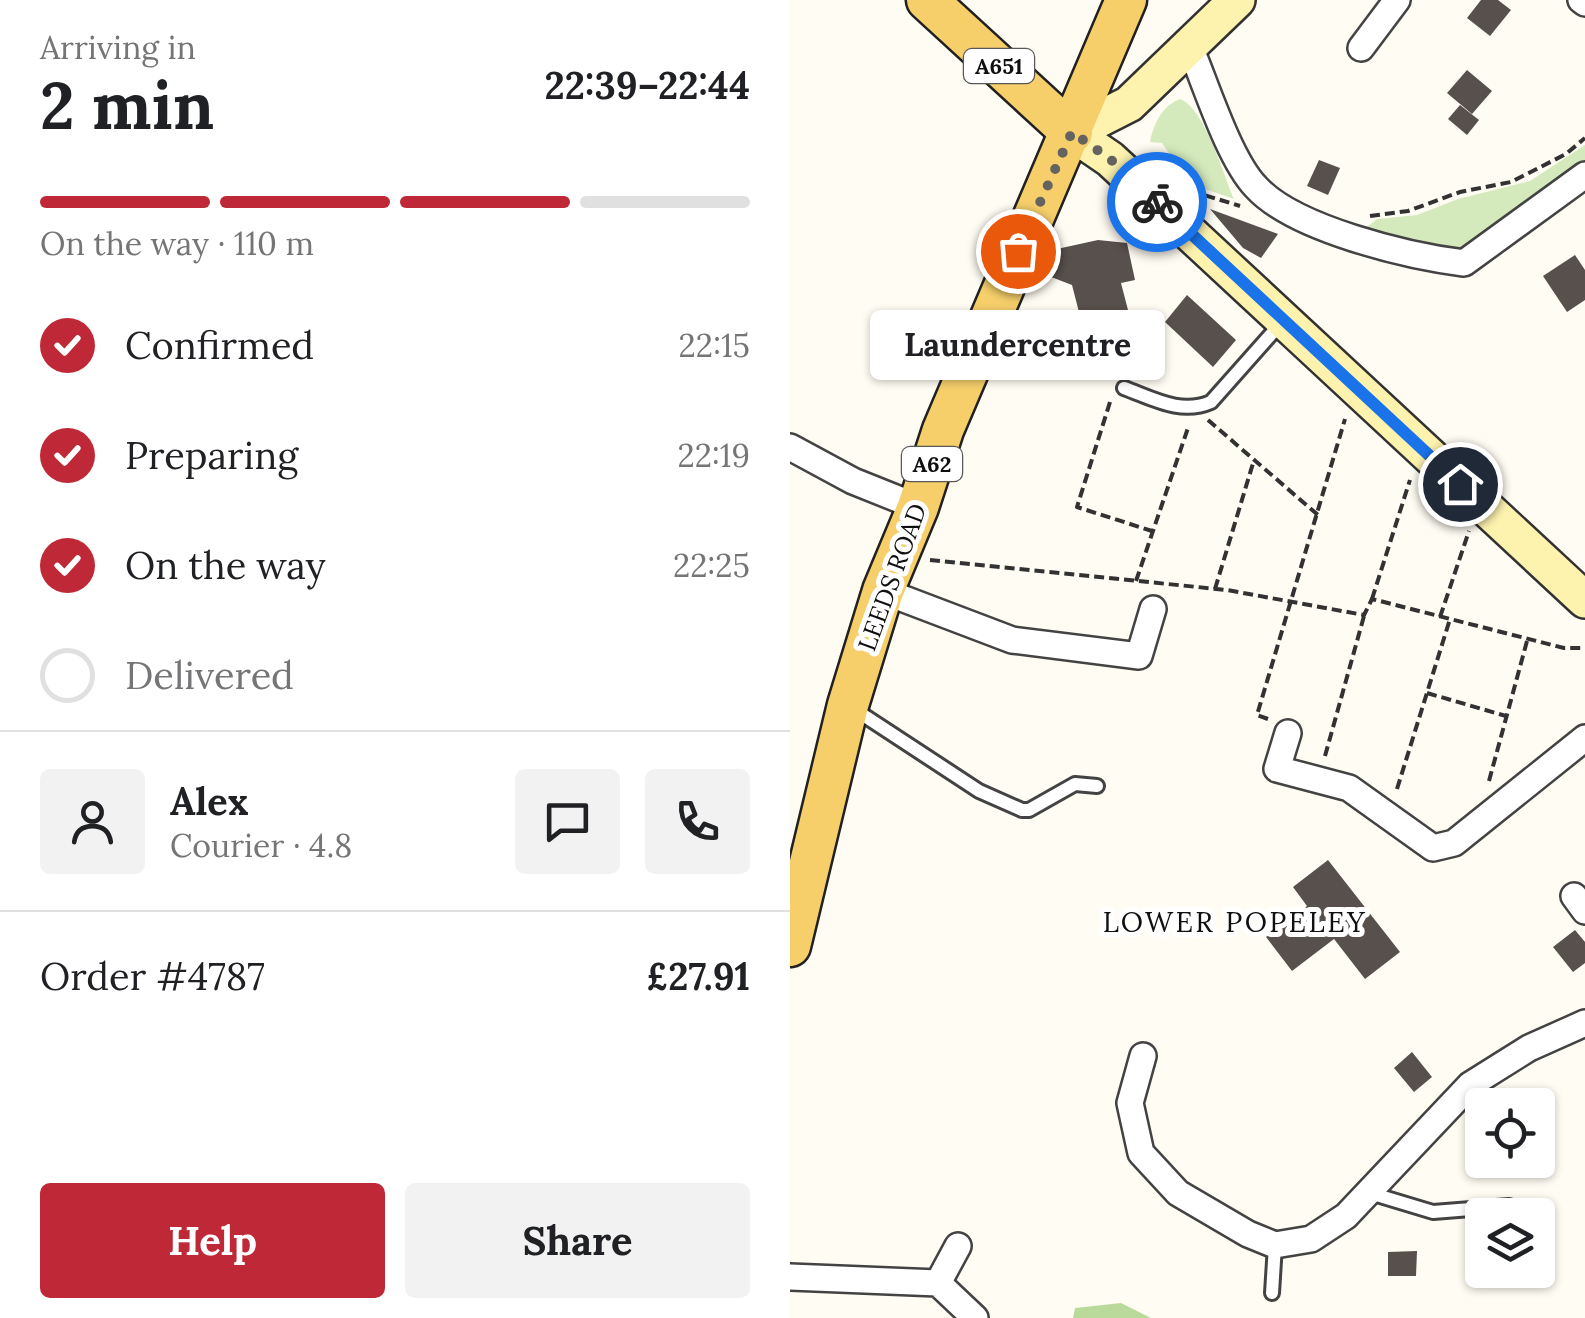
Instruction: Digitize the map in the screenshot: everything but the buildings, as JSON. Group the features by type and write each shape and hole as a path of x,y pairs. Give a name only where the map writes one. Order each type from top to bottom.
{"main road":[{"name":"A651","path":"926,0 1072,132"},
{"name":"LEEDS ROAD","path":"790,946 848,705 890,574 918,507 943,430 1126,0"},
{"path":"1238,0 1129,104 1072,132 1110,159 1585,600"}],"street":[{"path":"1361,48 1397,0"},
{"path":"1190,47 1254,186 1292,216 1348,235 1433,259 1464,263 1585,176"},
{"path":"790,446 853,481 918,507"},
{"path":"890,574 1012,640 1138,656 1153,610"},
{"path":"1288,733 1277,769 1349,788 1433,848 1454,843 1585,738"},
{"path":"1143,1056 1130,1103 1141,1153 1178,1192 1248,1234 1275,1245 1312,1239 1346,1216 1470,1085 1529,1048 1585,1022"},
{"path":"938,1283 958,1246"},
{"path":"790,1277 938,1283 975,1318"}],"lane":[{"path":"1124,388 1181,409 1196,409 1211,402 1284,320"},
{"path":"848,705 979,791 1022,810 1029,810 1075,784 1097,786"},
{"path":"1370,1193 1433,1212 1465,1209"},
{"path":"1272,1293 1275,1245"}],"path":[{"path":"1348,235 1359,221 1373,214 1408,212 1460,192 1511,182 1566,154 1585,138"},
{"path":"1147,193 1170,181 1206,198 1252,208 1276,204"},
{"path":"1257,715 1354,385"},
{"path":"1124,388 1108,404 1077,507 1152,532"},
{"path":"1136,581 1196,409 1318,515"},
{"path":"1318,780 1364,615 1420,447"},
{"path":"1215,589 1254,460"},
{"path":"1440,617 1479,502"},
{"path":"890,574 1136,581 1215,589 1364,615"},
{"path":"1372,599 1564,648 1585,648"},
{"path":"1388,818 1450,619"},
{"path":"1477,824 1527,639"},
{"path":"1427,693 1506,716"}],"green space":[{"path":"1180,99 1205,128 1234,199 1164,175 1169,153 1162,143 1150,142 1160,116"},
{"path":"1585,145 1585,163 1464,248 1441,252 1363,230 1377,219 1417,215 1458,199 1530,181"},
{"path":"1121,1303 1151,1318 1073,1318 1075,1308"}],"way so far":[{"path":"1018,251 1072,132 1110,159 1157,202"}],"place":[{"name":"Laundercentre","path":"1018,251"}],"district":[{"name":"LOWER POPELEY","path":"1235,922"}],"route":[{"path":"1157,202 1460,484"}]}
